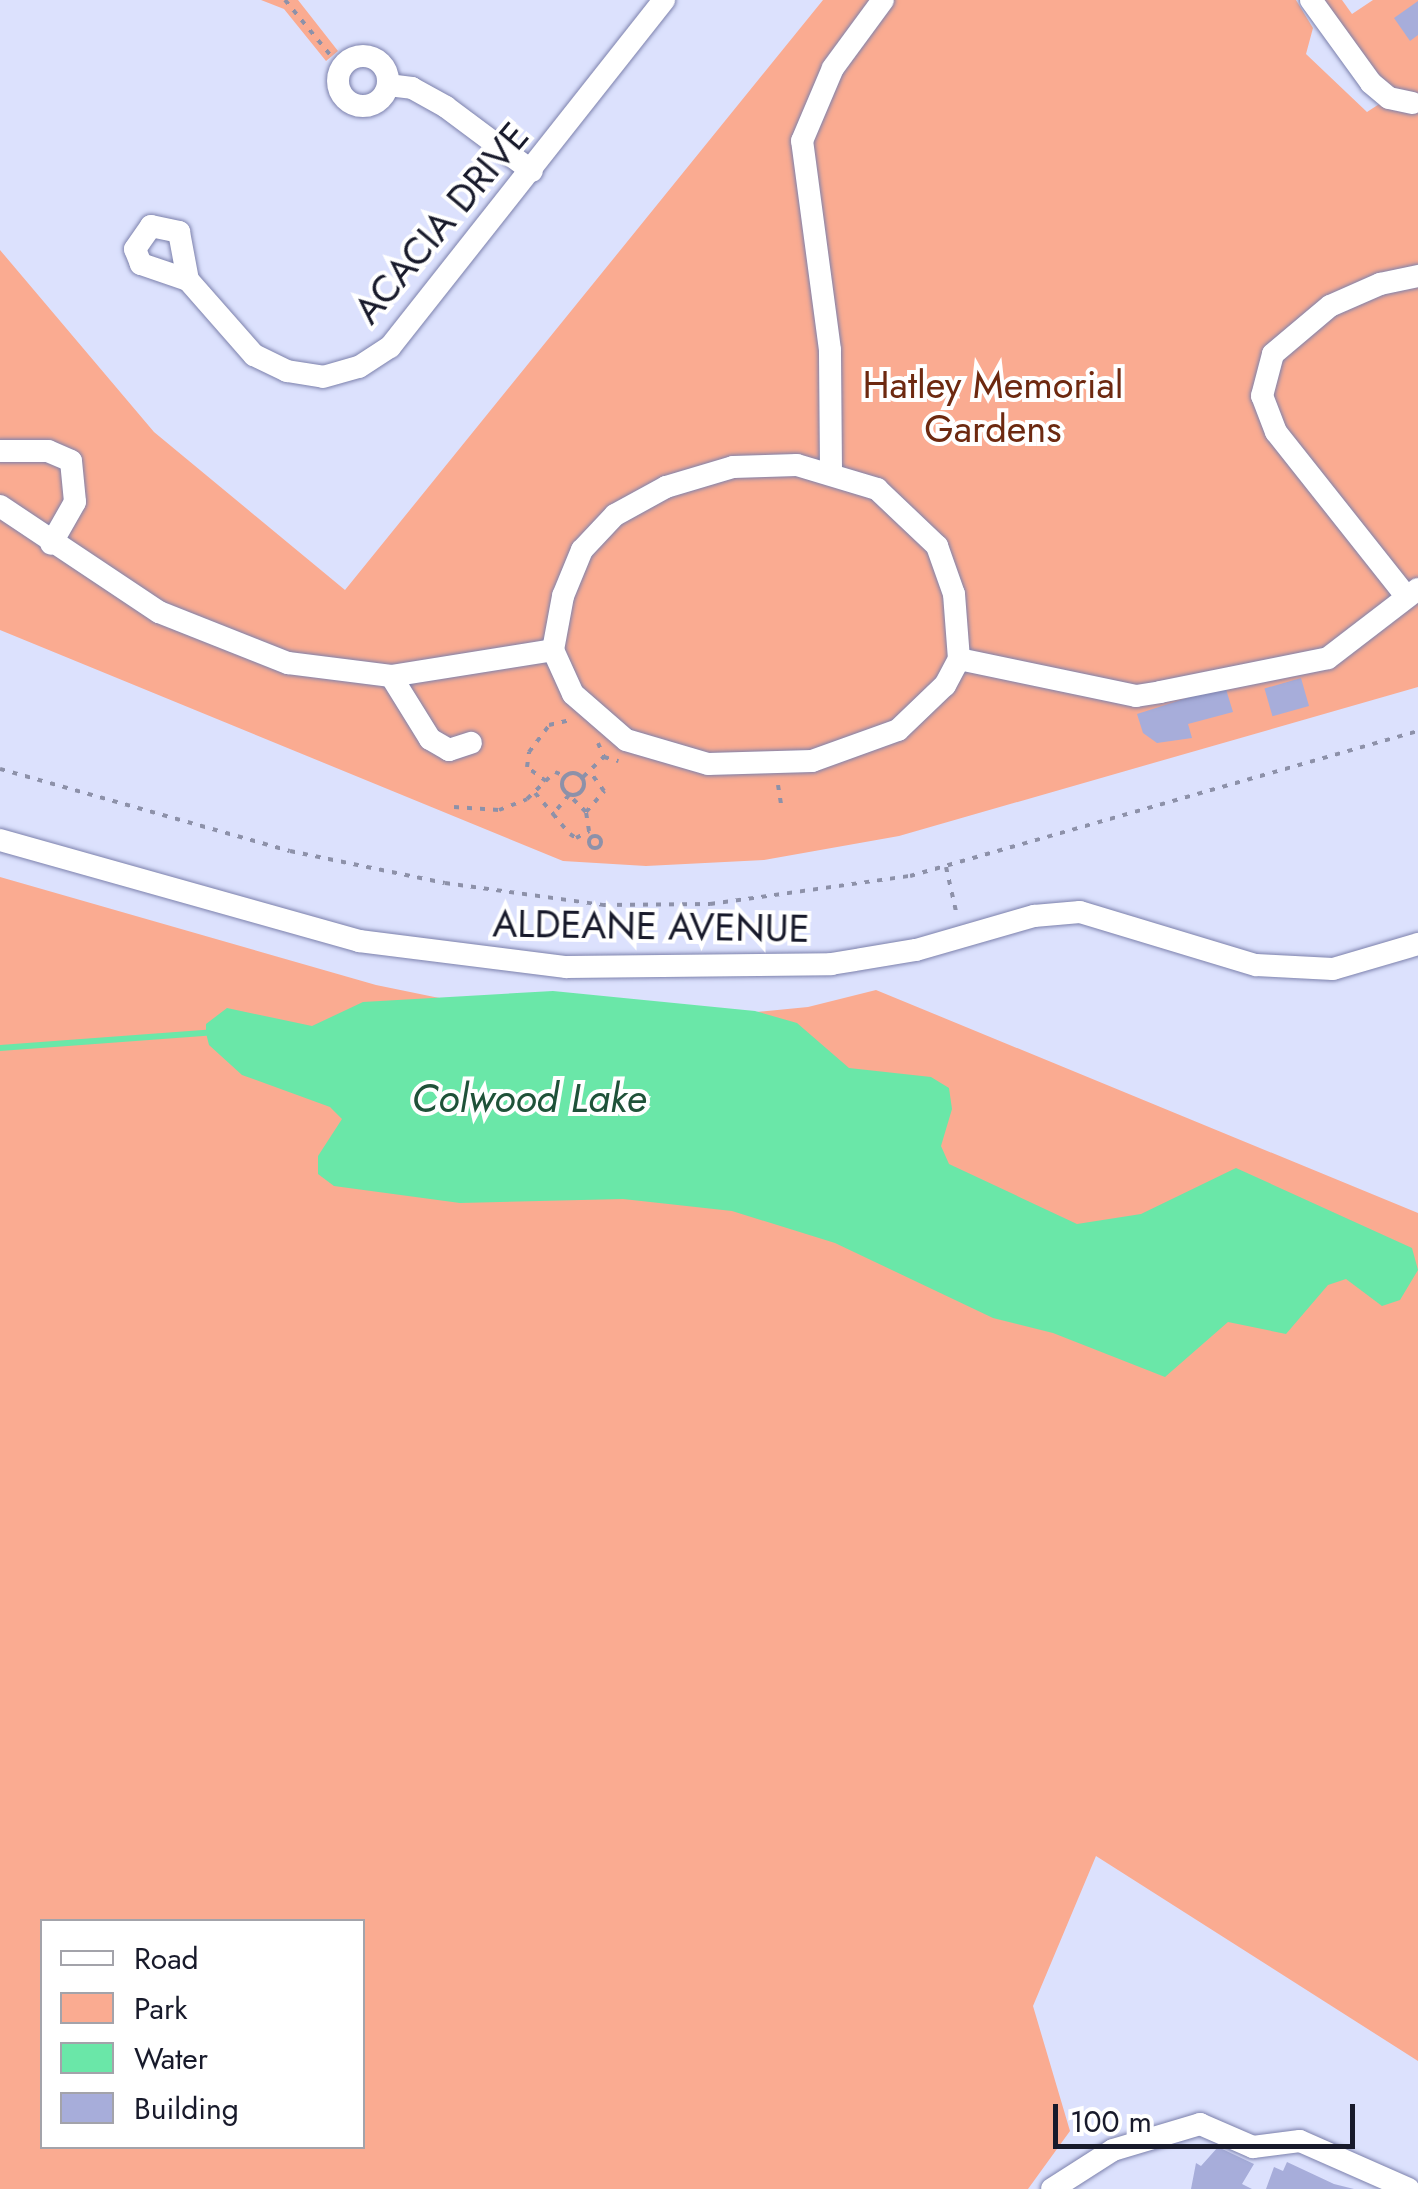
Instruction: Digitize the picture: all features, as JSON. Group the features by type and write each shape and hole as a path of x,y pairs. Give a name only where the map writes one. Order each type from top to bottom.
{"street":[{"name":"ACACIA DRIVE","path":"188,280 254,355 287,371 323,377 359,367 390,347 664,0"},
{"path":"830,470 832,368 802,141 834,68 883,0"},
{"path":"1311,0 1371,83 1388,98 1416,103"},
{"path":"371,58 388,85 376,103 354,105 339,90 342,68 371,58"},
{"path":"388,85 412,88 446,107 532,171"},
{"path":"959,659 1136,696 1229,675 1301,668 1350,644 1412,592 1276,432 1262,396 1273,354 1330,306 1380,284 1418,276"},
{"path":"0,450 48,451 71,461 75,502 51,544"},
{"path":"733,467 830,470 902,506 937,546 954,594 959,659 925,710 898,730 812,761 742,766 674,759 632,744 588,711 553,650 570,571 615,515 666,488 733,467"},
{"path":"0,506 51,544 159,612 246,651 335,674 391,676 553,650"},
{"path":"391,676 430,739 449,750 470,743"},
{"name":"ALDEANE AVENUE","path":"0,840 277,922 446,956 678,970 831,964 962,938 1034,916 1080,912 1256,966 1333,970 1418,944"},
{"path":"1052,2189 1113,2150 1200,2124 1254,2147 1300,2141 1410,2189"}],"path":[{"path":"284,0 342,68"},
{"path":"546,781 527,767 528,752 549,725 588,711"},
{"path":"0,769 290,851 604,905 781,898 946,867 1418,731"},
{"path":"454,807 488,812 534,793 555,772 582,778 604,757"},
{"path":"586,812 604,791 590,772"},
{"path":"534,793 576,838 588,836 586,812 568,795 565,776"},
{"path":"553,814 568,795 582,791 582,778"},
{"path":"946,867 962,938"}],"green space":[{"path":"261,0 298,0 338,51 326,61 284,9"},
{"name":"Hatley Memorial Gardens","path":"823,0 1296,0 1313,28 1306,54 1367,112 1387,99 1318,0 1342,0 1352,14 1373,0 1418,0 1418,687 899,836 764,860 646,866 563,861 0,630 0,250 154,432 345,590"},
{"path":"0,877 376,985 488,1008 705,1017 808,1007 876,990 1418,1213 1418,2061 1096,1856 1033,2006 1070,2131 1028,2189 0,2189"}],"water":[{"name":"Colwood Lake","path":"553,991 755,1011 797,1023 849,1068 931,1077 949,1088 952,1109 941,1146 949,1164 1077,1224 1141,1214 1236,1168 1412,1248 1418,1270 1400,1300 1382,1306 1346,1279 1328,1285 1286,1334 1228,1322 1165,1377 1053,1333 993,1318 835,1243 732,1211 623,1199 460,1203 334,1186 318,1174 318,1156 342,1119 330,1107 242,1075 209,1045 206,1033 206,1024 227,1008 312,1026 363,1002"}],"building":[{"path":"1418,1 1418,35 1410,41 1394,18"},
{"path":"1301,678 1309,706 1272,716 1264,688"},
{"path":"1225,686 1233,712 1188,724 1192,738 1157,743 1143,733 1137,714"},
{"path":"1218,2147 1254,2164 1242,2184 1252,2189 1191,2189 1196,2163 1201,2166"},
{"path":"1287,2162 1354,2189 1266,2189 1274,2167 1283,2171"}],"waterway":[{"path":"0,1048 206,1033"}]}
